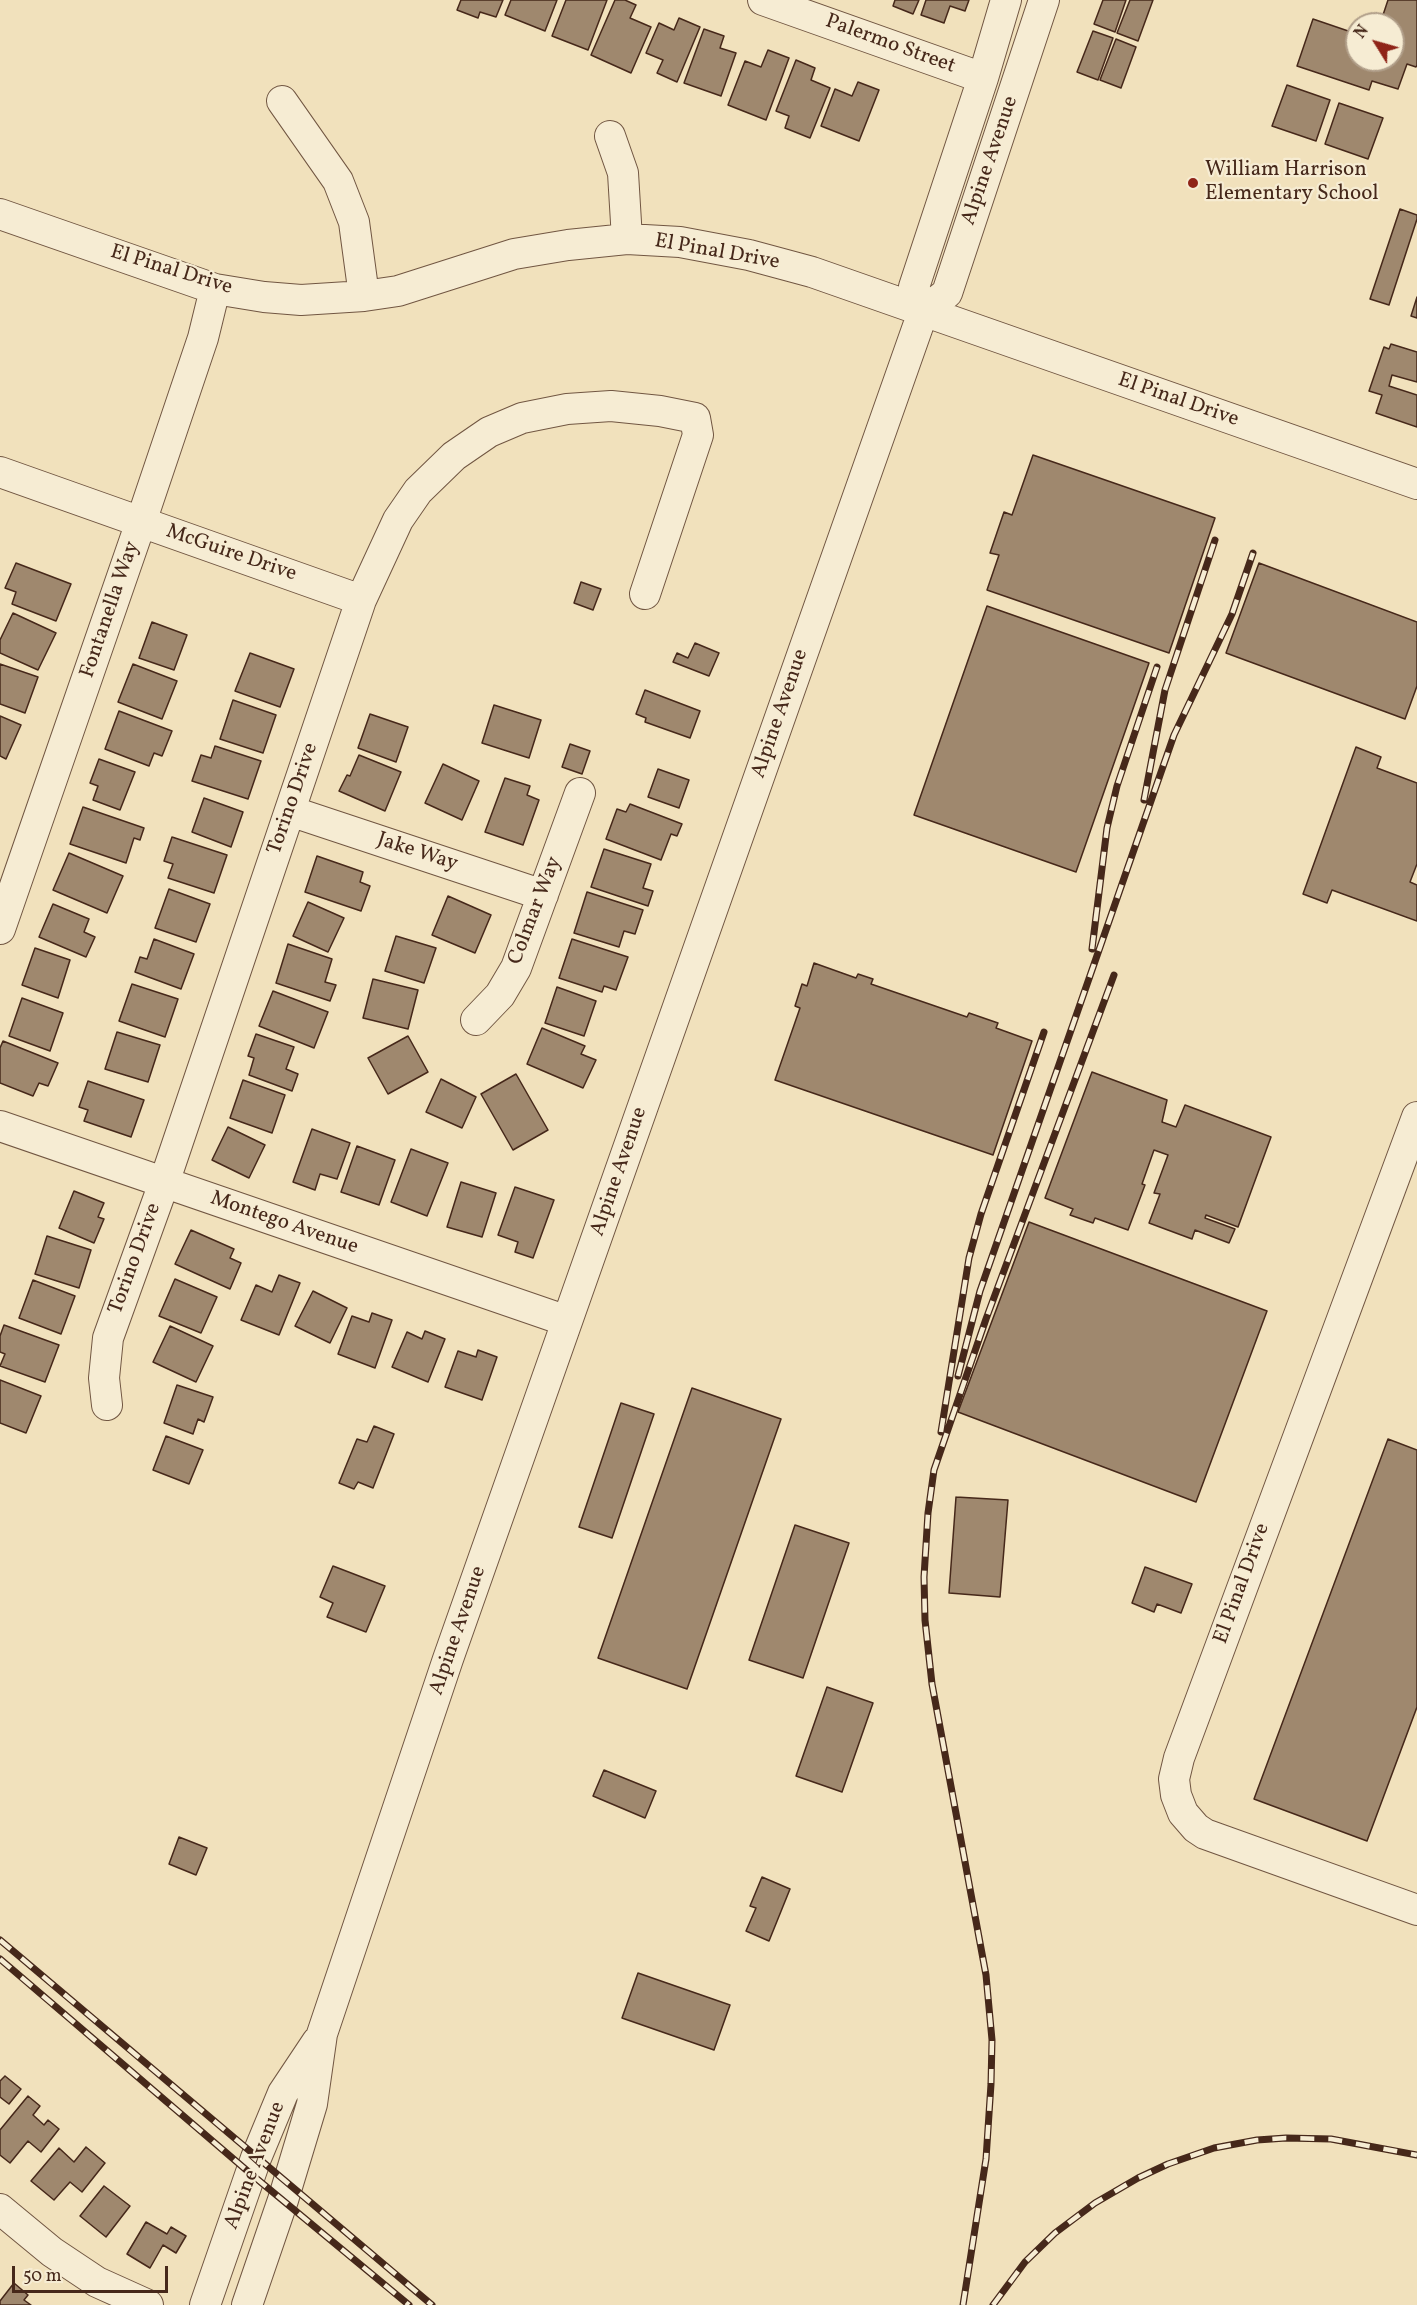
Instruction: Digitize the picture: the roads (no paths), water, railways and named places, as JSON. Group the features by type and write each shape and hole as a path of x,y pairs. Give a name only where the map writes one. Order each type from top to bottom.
{"street":[{"name":"Palermo Street","path":"763,0 983,78"},
{"name":"Alpine Avenue","path":"923,312 914,287 983,78 1006,0"},
{"name":"Alpine Avenue","path":"247,2305 283,2200 312,2104 322,2034 448,1659 923,312 947,294 1044,0"},
{"path":"282,101 338,181 354,222 364,296"},
{"path":"610,136 623,173 627,239"},
{"name":"El Pinal Drive","path":"0,214 215,289 301,300 364,296 398,291 514,254 568,245 627,239 680,242 749,255 812,272 1417,484"},
{"name":"Fontanella Way","path":"0,929 203,338 215,289"},
{"name":"Torino Drive","path":"107,1405 104,1378 108,1338 164,1183 361,600 398,520 418,491 454,456 489,432 522,418 567,409 611,406 660,411 695,418 698,435 645,594"},
{"name":"McGuire Drive","path":"0,472 361,600"},
{"name":"Colmar Way","path":"476,1020 500,995 516,968 580,793"},
{"name":"Jake Way","path":"290,811 543,895"},
{"name":"El Pinal Drive","path":"1417,1117 1179,1758 1174,1779 1176,1795 1183,1813 1196,1828 1205,1834 1417,1910"},
{"name":"Montego Avenue","path":"0,1126 567,1322"},
{"name":"Alpine Avenue","path":"205,2305 256,2158 283,2093 322,2034"},
{"path":"0,2209 52,2252 97,2282 148,2305"}],"railway":[{"path":"1144,800 1165,690 1215,540"},
{"path":"958,1376 980,1291 1174,735 1232,614 1253,553"},
{"path":"1092,949 1107,828 1117,786 1157,667"},
{"path":"963,2305 986,2159 992,2040 986,1975 932,1684 925,1620 924,1577 928,1513 934,1470 986,1319 1114,975"},
{"path":"941,1432 969,1258 981,1214 1044,1032"},
{"path":"0,1940 432,2305"},
{"path":"0,1959 251,2174 409,2305"},
{"path":"993,2305 1025,2262 1055,2233 1095,2203 1168,2164 1214,2148 1257,2140 1286,2138 1331,2139 1417,2155"}],"place":[{"name":"William Harrison Elementary School","path":"1193,183"}]}
